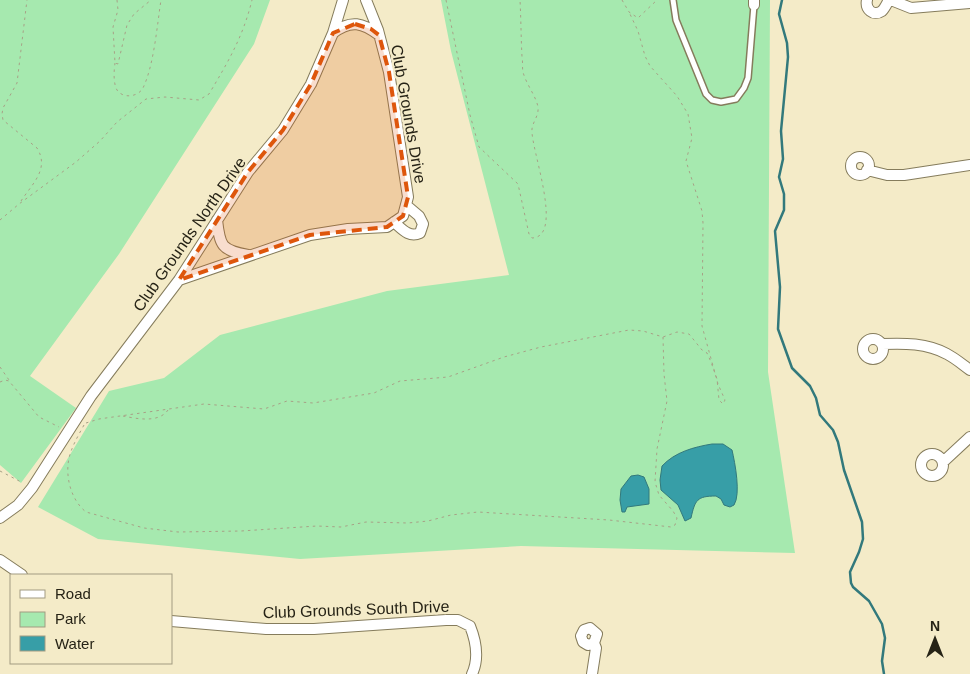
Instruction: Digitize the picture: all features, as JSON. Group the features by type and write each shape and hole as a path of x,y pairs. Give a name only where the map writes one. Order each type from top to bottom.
{"street":[{"name":"Club Grounds North Drive","path":"0,518 18,504 32,488 91,396 179,280 248,172 283,130 311,84 333,33 343,0"},
{"name":"Club Grounds Drive","path":"366,0 379,35 389,72 408,197 402,216 394,222 408,234 416,235 420,233 422,224 418,216 406,205"},
{"path":"866,0 867,8 870,12 876,13 881,11 890,0 911,8 970,3"},
{"path":"333,33 340,28 355,24 362,25 379,35"},
{"path":"868,170 886,175 904,175 970,165"},
{"path":"217,220 219,238 224,247 234,253 249,255"},
{"path":"179,280 310,235 348,229 387,227 394,222"},
{"path":"882,344 905,343 925,346 948,354 970,370"},
{"path":"943,462 970,437"},
{"path":"0,560 21,574"},
{"name":"Club Grounds South Drive","path":"172,621 266,629 314,629 458,620 470,626 475,638 476,671"},
{"path":"592,674 596,648 594,643"}],"lane":[{"path":"673,0 676,20 704,90 712,100 721,102 736,99 744,88 749,71 754,2"}],"path":[{"path":"19,204 40,172 43,163 37,148 3,120 2,114 17,83 27,0"},
{"path":"117,0 118,10 113,27 114,78 117,89 123,95 130,96 138,94 142,90 149,72 161,0"},
{"path":"115,63 118,64 121,57 127,25 134,14 151,0"},
{"path":"0,220 76,162 100,141 117,122 146,99 165,97 199,100 209,94 244,31 252,0"},
{"path":"446,0 468,106 479,147 518,184 529,234 532,238 535,238 539,237 542,233 546,222 546,208 532,129 537,116 538,105 523,71 520,39 520,0"},
{"path":"622,0 631,13 648,61 677,96 688,114 692,138 686,161 702,211 703,223 702,326 711,362 725,400 723,404 719,400 718,384"},
{"path":"631,13 638,18 657,0"},
{"path":"0,367 39,417 68,433 80,424 99,419 204,404 264,409 287,401 313,403 374,393 400,381 448,377 513,354 621,331 643,331 663,337 677,332 689,334 702,350 707,353 711,362"},
{"path":"86,423 72,448 68,466 70,487 75,500 86,512 144,528 178,532 241,532 317,526 342,527 366,522 408,523 478,512 609,520 671,527 674,525 676,518 673,511 659,495 654,482 657,449 667,401 663,337"},
{"path":"0,382 10,380"},
{"path":"123,416 157,418 168,410"},
{"path":"0,471 32,488"}],"highlighted area":[{"path":"355,24 371,29 379,35 389,72 408,197 403,216 387,227 310,235 179,280 248,172 283,130 311,84 333,33"}],"green space":[{"path":"0,0 270,0 254,44 119,254 30,376 76,408 21,483 0,465"},
{"path":"441,0 770,0 768,372 795,553 521,546 300,559 98,539 38,507 109,391 164,378 220,335 387,291 509,275 451,51"}],"water":[{"path":"712,444 723,444 732,450 737,478 736,500 734,505 730,507 724,505 721,499 716,496 701,498 694,507 691,518 685,521 678,505 661,490 662,466 673,457 685,451"},
{"path":"638,475 644,477 649,489 649,504 627,507 625,512 622,512 621,489 631,476"}],"waterway":[{"path":"782,0 779,14 787,43 788,57 781,131 783,159 779,177 784,194 784,210 775,231 780,287 778,329 792,368 810,386 816,398 820,415 833,430 838,442 844,470 862,522 863,539 850,572 851,583 869,601 882,624 885,638 882,661 884,674"}]}
